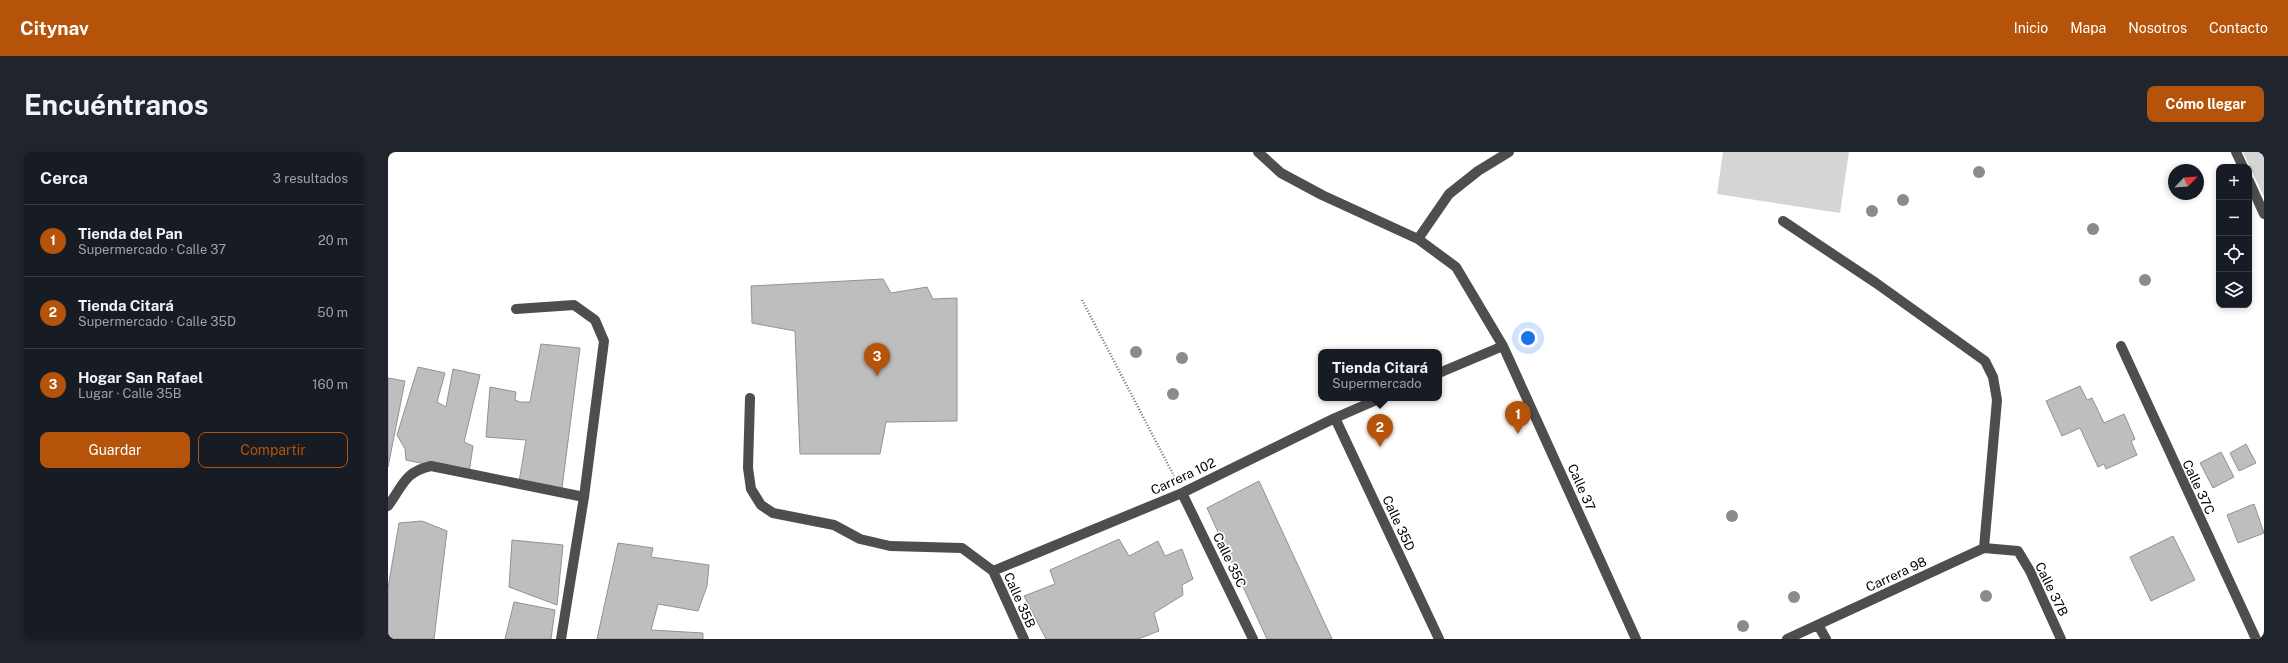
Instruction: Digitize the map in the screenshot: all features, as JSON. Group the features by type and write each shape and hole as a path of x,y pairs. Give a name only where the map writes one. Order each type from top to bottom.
{"street":[{"name":"Calle 37","path":"1258,152 1281,173 1322,195 1418,239 1456,267 1503,346 1636,639"},
{"path":"1418,239 1449,194 1478,171 1509,152"},
{"path":"2236,152 2242,164"},
{"path":"2252,188 2264,214"},
{"path":"1783,221 1876,283 1985,361 1993,377 1997,400 1984,548"},
{"path":"516,310 574,305 595,320 604,341 584,497 561,639"},
{"path":"1442,372 1503,346"},
{"name":"Calle 37C","path":"2121,346 2256,639"},
{"path":"750,398 748,468 751,489 760,505 773,513 834,525 860,539 890,546 962,548 993,571"},
{"name":"Carrera 102","path":"993,571 1182,493 1335,418 1374,401"},
{"name":"Calle 35D","path":"1335,418 1439,639"},
{"path":"388,506 406,477 420,468 431,466 584,497"},
{"name":"Calle 35C","path":"1182,493 1253,639"},
{"name":"Carrera 98","path":"1787,639 1984,548 2018,551"},
{"name":"Calle 37B","path":"2018,551 2030,571 2061,639"},
{"name":"Calle 35B","path":"993,571 1024,639"},
{"path":"1818,625 1826,639"}],"path":[{"path":"1082,300 1171,471"}],"shaded area":[{"path":"1723,152 1849,152 1840,213 1717,194"},
{"path":"2243,152 2264,152 2264,197 2252,171 2252,164 2249,164"}],"building":[{"path":"883,279 891,293 927,287 933,299 957,298 957,421 886,422 880,454 800,454 795,331 752,323 751,286"},
{"path":"541,344 580,348 562,488 519,482 526,440 486,437 490,387 516,392 515,400 520,402 530,402"},
{"path":"418,367 445,373 437,402 446,407 453,369 480,375 464,442 473,446 469,473 406,460 405,449 397,435"},
{"path":"388,378 405,381 388,467"},
{"path":"2080,386 2087,400 2092,398 2104,423 2124,414 2135,439 2131,441 2137,455 2106,469 2104,464 2098,467 2080,428 2062,436 2046,401"},
{"path":"2246,444 2256,463 2239,471 2230,453"},
{"path":"2221,452 2234,477 2213,488 2200,463"},
{"path":"1259,481 1332,639 1267,639 1207,508"},
{"path":"2254,504 2264,533 2238,543 2227,515"},
{"path":"422,521 447,531 434,639 388,639 388,588 399,523"},
{"path":"2173,536 2195,580 2151,601 2130,557"},
{"path":"1119,539 1129,556 1158,541 1165,556 1182,549 1193,579 1182,585 1183,595 1154,613 1159,631 1138,639 1046,639 1024,596 1055,584 1050,570"},
{"path":"512,540 563,545 557,605 509,587"},
{"path":"618,543 653,548 651,557 709,565 707,586 698,611 658,604 651,630 703,633 703,639 597,639"},
{"path":"514,602 555,610 551,639 505,639"}],"place":[{"name":"Hogar San Rafael","path":"877,376"},
{"name":"Tienda del Pan","path":"1518,434"},
{"name":"Tienda Citará","path":"1380,447"}]}
